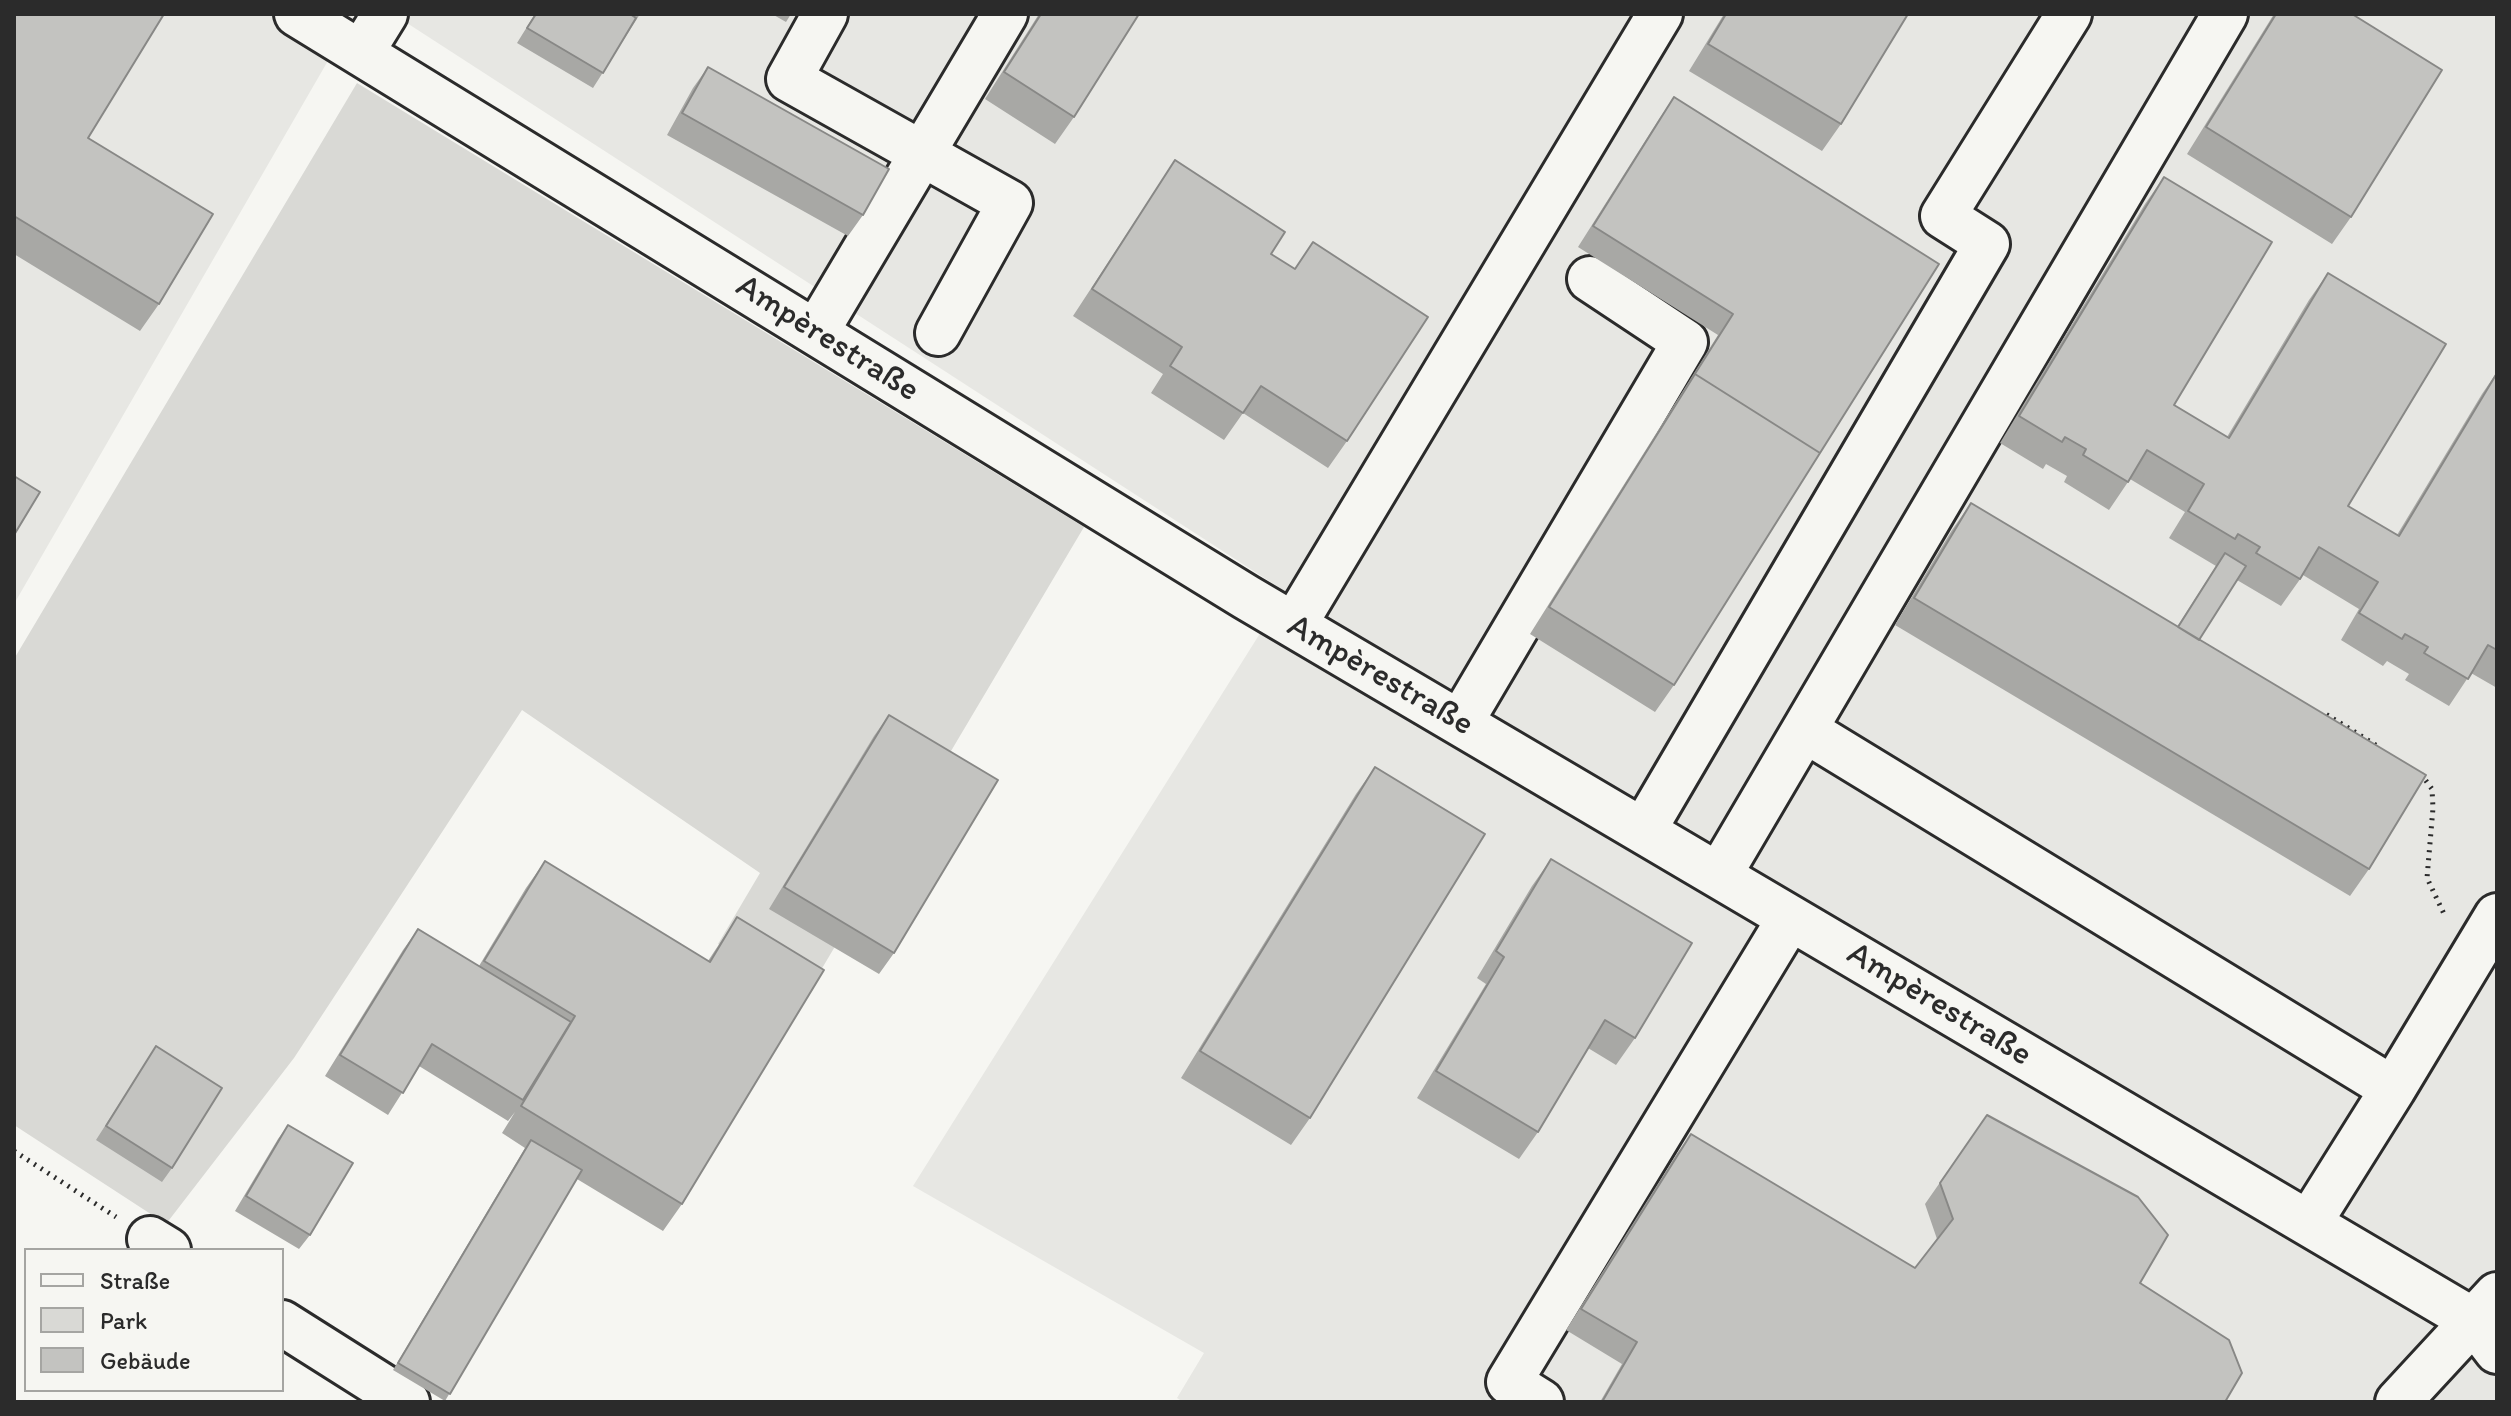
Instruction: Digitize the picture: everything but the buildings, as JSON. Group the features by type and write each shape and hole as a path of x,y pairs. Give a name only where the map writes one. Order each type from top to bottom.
{"street":[{"name":"Ampèrestraße","path":"297,14 1294,625 2309,1223 2489,1322"},
{"path":"361,53 385,14"},
{"path":"825,14 789,79 1010,203 938,333"},
{"path":"816,332 1005,14"},
{"path":"1294,625 1660,14"},
{"path":"1643,831 1987,244 1943,216 2069,14"},
{"path":"1719,875 2225,14"},
{"path":"1460,723 1685,342 1590,279"},
{"path":"1805,730 2393,1089"},
{"path":"2309,1223 2497,916"},
{"path":"1541,1402 1509,1382 1790,918"},
{"path":"2398,1402 2489,1322"},
{"path":"284,1324 407,1402"}],"path":[{"path":"2316,725 2324,713 2390,754"},
{"path":"2417,770 2432,789 2427,878"},
{"path":"14,1151 159,1244"}],"shaded area":[{"path":"14,14 355,14 14,604"},
{"path":"393,14 2497,14 2497,1402 1183,1402 1177,1398 1204,1353 913,1186 1286,592"}],"green space":[{"path":"357,83 1084,527 805,997 718,944 760,873 522,710 294,1058 166,1224 14,1125 14,659"}]}
